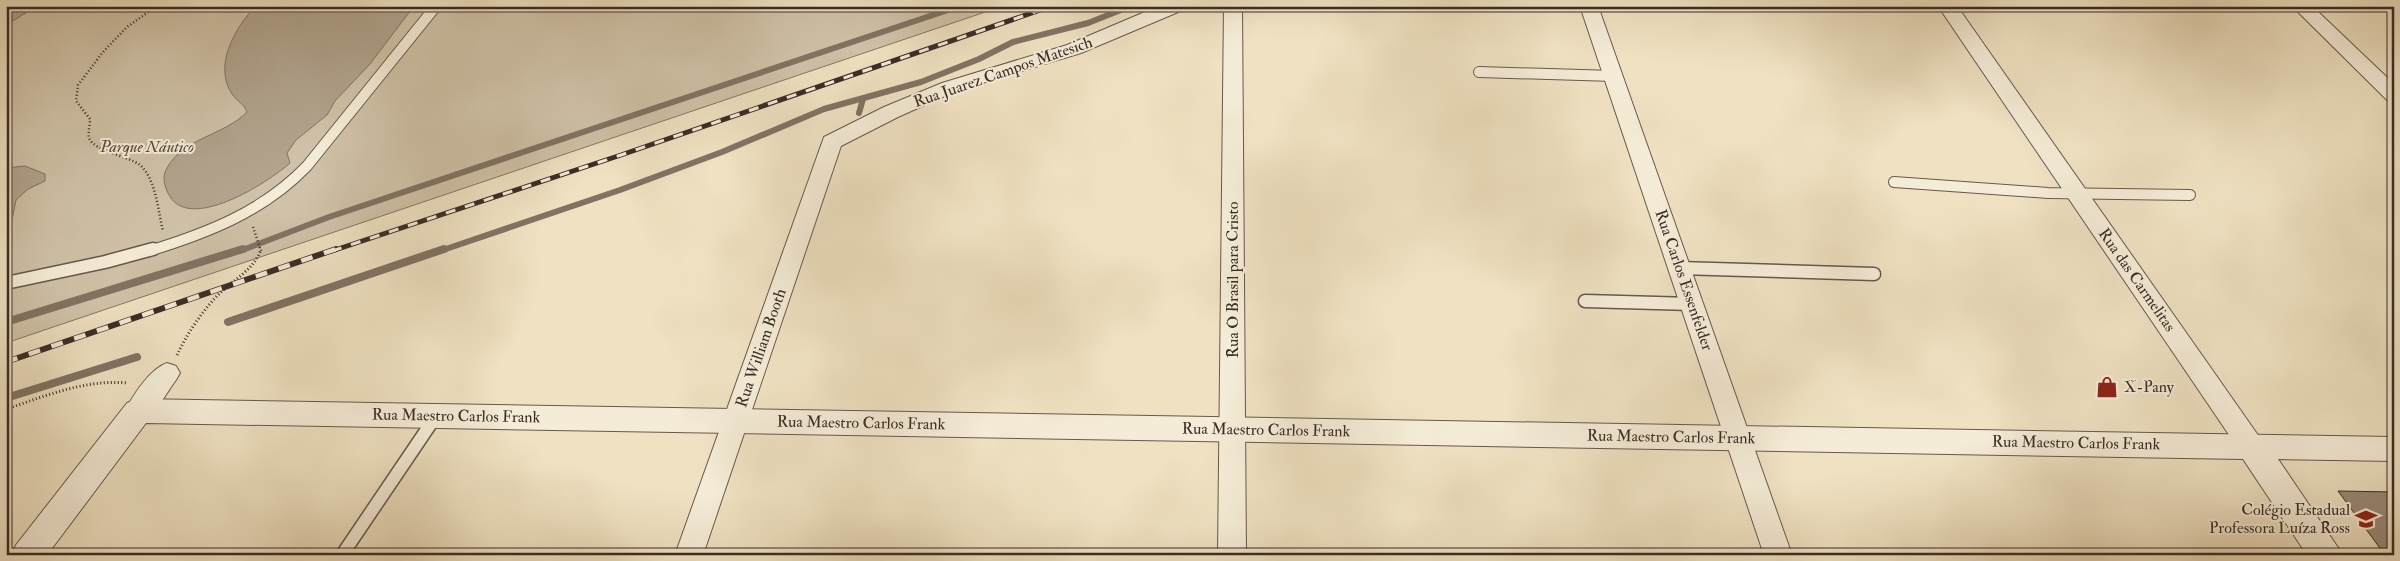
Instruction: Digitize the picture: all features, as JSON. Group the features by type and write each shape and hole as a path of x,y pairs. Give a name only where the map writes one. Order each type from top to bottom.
{"street":[{"name":"Rua Juarez Campos Matesich","path":"832,142 891,112 950,87 1074,49 1176,6"},
{"name":"Rua O Brasil para Cristo","path":"1232,555 1233,6"},
{"name":"Rua Carlos Essenfelder","path":"1590,6 1778,555"},
{"name":"Rua das Carmelitas","path":"1947,6 2326,555"},
{"path":"2301,6 2394,96"},
{"name":"Rua William Booth","path":"689,555 832,142"},
{"path":"28,555 167,373"},
{"name":"Rua Maestro Carlos Frank","path":"138,411 2394,449"}],"lane":[{"path":"6,283 136,253 195,236 246,214 265,202 287,186 307,166 436,6"},
{"path":"1478,72 1614,76"},
{"path":"1894,182 2048,193 2190,195"},
{"path":"1679,268 1874,274"},
{"path":"1585,301 1692,304"},
{"path":"342,555 436,416"}],"path":[{"path":"157,6 126,27 103,52 78,85 76,101 90,119 89,138 95,146 124,156 141,166 151,182 163,232"},
{"path":"155,234 171,230"},
{"path":"167,373 185,339 198,320 218,296 258,260 262,249 258,237"},
{"path":"6,410 70,390 117,381 128,384 133,389 138,411"}],"green space":[{"name":"Parque Náutico","path":"6,6 1003,6 6,343"}],"shaded area":[{"path":"6,6 37,6 6,25"},
{"path":"256,6 414,6 370,64 335,101 327,115 296,140 287,153 290,163 265,182 228,201 209,207 192,209 178,205 168,193 164,180 165,171 174,158 194,143 238,120 247,112 232,94 227,83 226,59 234,36"},
{"path":"25,166 45,174 45,181 28,189 16,200 11,225 6,229 6,168"}],"building":[{"path":"2338,491 2394,492 2394,555 2385,555"}],"waterway":[{"path":"240,251 329,217 960,6"},
{"path":"440,251 620,190 722,152 824,109 921,82 979,59 1013,42 1088,23 1131,6"},
{"path":"859,113 863,99"},
{"path":"6,322 243,249"},
{"path":"228,322 444,249"},
{"path":"6,398 137,357"}],"railway":[{"path":"332,251 621,155 1052,6"},
{"path":"6,362 336,249"}],"place":[{"name":"X-Pany","path":"2107,387"},
{"name":"Colégio Estadual Professora Luíza Ross","path":"2366,519"}]}
